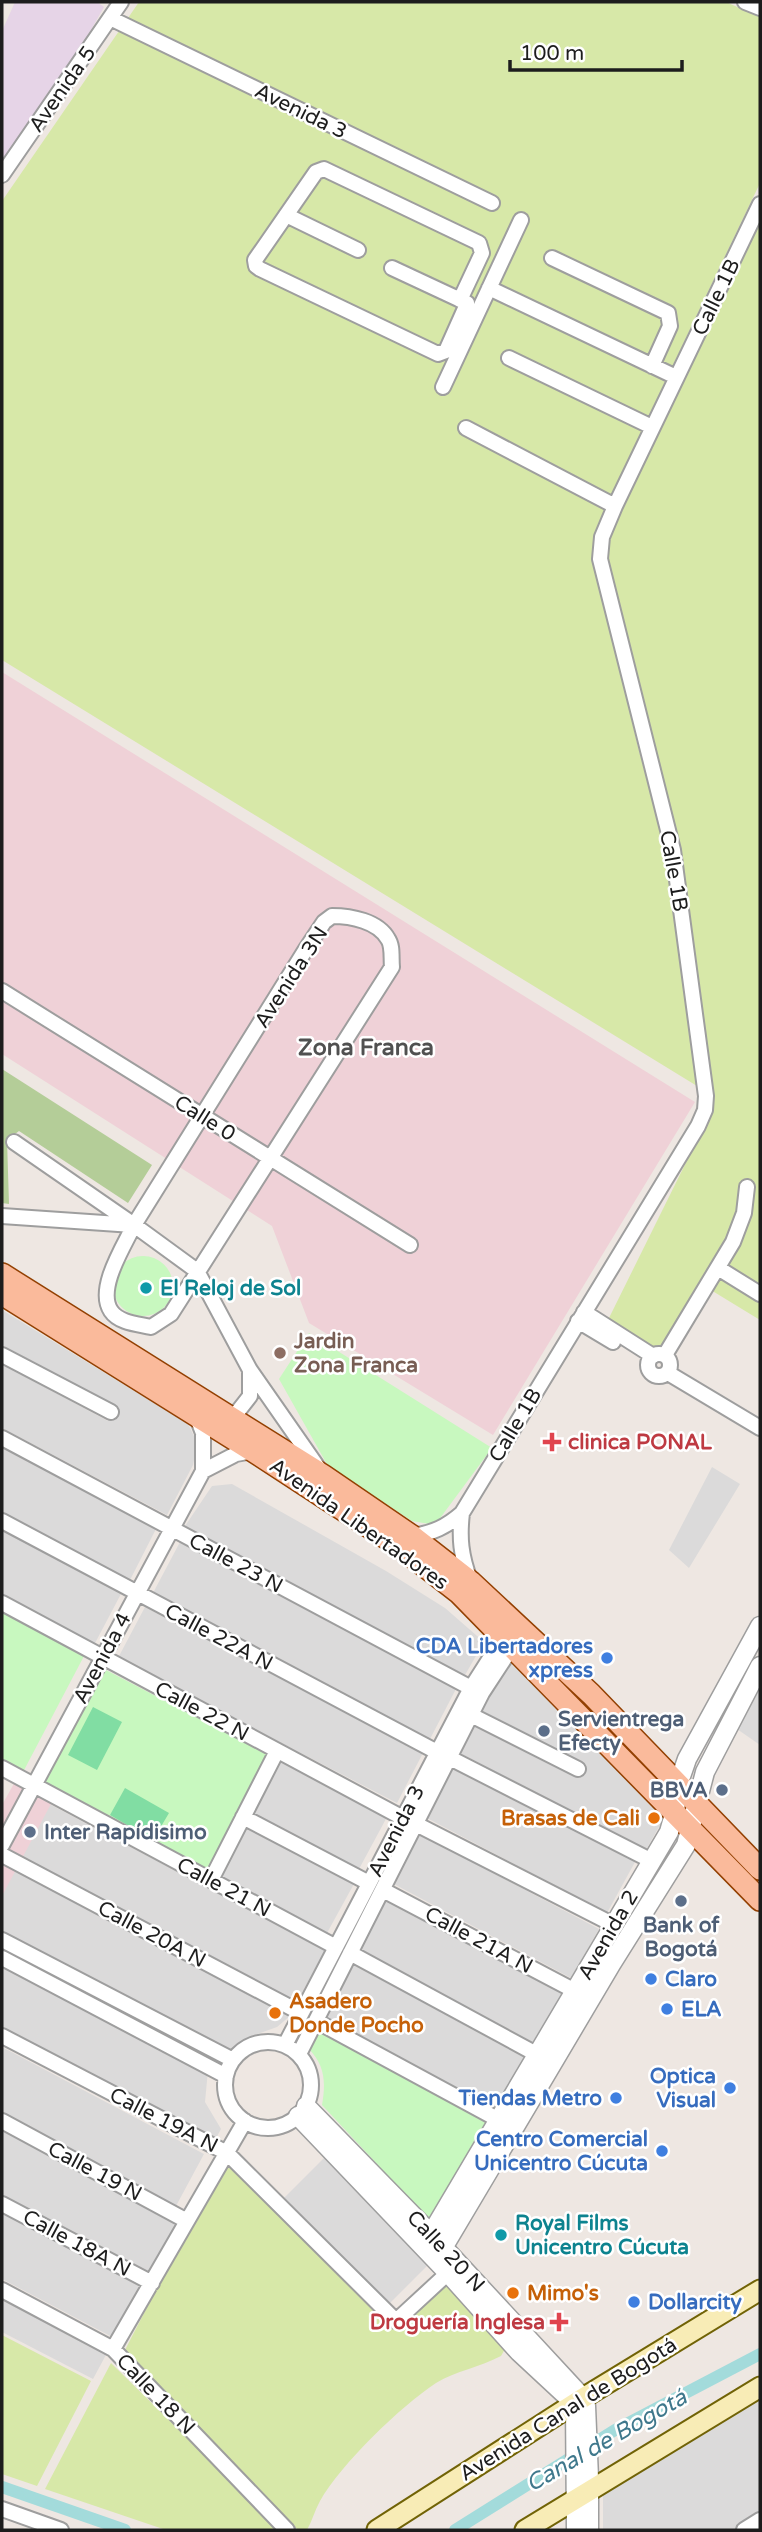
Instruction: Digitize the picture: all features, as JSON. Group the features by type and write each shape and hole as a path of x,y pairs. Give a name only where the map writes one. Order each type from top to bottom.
{"main road":[{"name":"Avenida Libertadores","path":"2,1274 324,1476 412,1536 471,1582 513,1633 760,1900"},
{"name":"Avenida Libertadores","path":"2,1294 253,1451 400,1547 591,1694 760,1869"},
{"name":"Avenida Canal de Bogotá","path":"377,2530 580,2406 760,2290"},
{"path":"524,2530 583,2489 760,2387"}],"street":[{"name":"Avenida 5","path":"2,175 121,2"},
{"path":"745,2 760,9"},
{"name":"Avenida 3","path":"110,18 492,203"},
{"path":"443,387 469,304 482,253 479,243 324,169 316,172 255,260 258,268 438,354 446,351 469,304 489,288 521,220"},
{"name":"Calle 1B","path":"412,1536 431,1534 462,1513 698,1126 705,1110 706,1096 673,849 600,559 602,537 615,506 760,204"},
{"path":"286,215 358,250"},
{"path":"552,258 668,313 670,326 652,366"},
{"path":"392,268 469,304"},
{"path":"489,288 676,377"},
{"path":"509,358 652,427"},
{"path":"466,428 615,506"},
{"name":"Avenida 3N","path":"197,1271 171,1314 151,1327 127,1322 111,1311 105,1292 134,1225 324,922 332,916 351,916 377,928 389,939 392,967 271,1158"},
{"name":"Calle 0","path":"2,991 410,1245"},
{"path":"14,1142 197,1271 250,1370 324,1476"},
{"path":"197,1271 271,1158"},
{"path":"661,1362 733,1242 744,1213 747,1187"},
{"path":"2,1216 134,1225"},
{"path":"718,1268 760,1294"},
{"path":"581,1317 760,1417"},
{"path":"2,1354 111,1412"},
{"path":"661,1362 760,1428"},
{"path":"233,1419 250,1396 250,1370"},
{"name":"Avenida 4","path":"2,1845 203,1471 203,1433 196,1415"},
{"name":"Calle 23 N","path":"2,1438 471,1688"},
{"path":"203,1471 236,1454 253,1451"},
{"name":"Calle 1B","path":"462,1513 459,1536 463,1560 471,1582"},
{"name":"Calle 22A N","path":"2,1521 444,1755 652,1861"},
{"name":"Calle 22 N","path":"2,1603 410,1821 614,1925"},
{"name":"Avenida 2","path":"431,2234 668,1832 675,1811 678,1785 687,1759 760,1626"},
{"name":"Avenida 3","path":"299,2054 350,1954 376,1887 444,1755 471,1688 513,1633"},
{"name":"Avenida 3","path":"444,1755 471,1715 513,1633"},
{"name":"Avenida 2","path":"443,2248 686,1844 705,1772 758,1678"},
{"path":"471,1715 578,1769"},
{"path":"211,1880 277,1751"},
{"name":"Calle 21 N","path":"2,1768 336,1947"},
{"name":"Calle 21A N","path":"243,1817 575,1991"},
{"name":"Calle 20A N","path":"2,1855 301,2013"},
{"name":"Avenida 3","path":"285,2045 336,1947 376,1887"},
{"path":"2,1940 233,2060"},
{"path":"350,1954 538,2055"},
{"path":"2,1958 226,2076"},
{"path":"316,2021 499,2120"},
{"name":"Calle 19A N","path":"2,2036 227,2152 396,2321 448,2273"},
{"path":"256,2043 285,2045 299,2054 307,2065 311,2093 302,2111 286,2124 272,2128 258,2127 245,2121 228,2101 226,2076 233,2060 256,2043"},
{"name":"Calle 20 N","path":"302,2111 431,2234 580,2406"},
{"name":"Calle 20 N","path":"302,2111 519,2352 580,2406"},
{"name":"Calle 19 N","path":"2,2121 187,2221"},
{"path":"113,2349 245,2121"},
{"name":"Calle 18A N","path":"2,2204 152,2283"},
{"name":"Calle 18 N","path":"2,2290 113,2349 287,2530"},
{"path":"580,2406 583,2489 589,2530"},
{"path":"576,2530 583,2489"},
{"path":"2,2509 61,2530"},
{"path":"744,2530 760,2520"}],"shaded area":[{"path":"15,2 97,2 104,7 38,123 2,169 2,31"},
{"path":"2,672 695,1102 493,1435 309,1323 272,1226 2,1054"},
{"path":"2,1310 188,1424 195,1438 193,1465 167,1515 2,1428 2,1364 108,1421 116,1406 2,1345"},
{"path":"2,1444 157,1527 130,1580 2,1513"},
{"path":"712,1467 740,1484 689,1568 669,1550"},
{"path":"232,1484 386,1571 445,1608 484,1642 465,1675 183,1529 212,1486"},
{"path":"2,1529 122,1592 94,1645 2,1595"},
{"path":"180,1542 457,1687 430,1739 153,1593"},
{"path":"145,1607 423,1753 397,1803 118,1658"},
{"path":"515,1657 665,1816 646,1850 456,1751 503,1661"},
{"path":"760,1689 760,1745 737,1729"},
{"path":"280,1761 387,1817 359,1869 252,1813"},
{"path":"452,1766 635,1862 607,1913 425,1817"},
{"path":"16,1780 52,1802 2,1896 2,1805"},
{"path":"40,1799 325,1950 296,2004 11,1852"},
{"path":"247,1826 355,1882 327,1933 219,1878"},
{"path":"418,1833 599,1929 571,1978 392,1883"},
{"path":"6,1863 290,2016 277,2027 249,2037 229,2054 2,1932 2,1871"},
{"path":"384,1897 562,1993 533,2044 358,1949"},
{"path":"2,1960 208,2070 205,2102 221,2129 214,2142 2,2030"},
{"path":"350,1963 526,2057 495,2111 322,2018"},
{"path":"2,2047 204,2154 176,2206 2,2114"},
{"path":"2,2128 180,2222 151,2276 2,2197"},
{"path":"327,2155 433,2260 389,2304 283,2199"},
{"path":"2,2213 143,2288 116,2339 2,2279"},
{"path":"2,2298 107,2353 93,2379 2,2332"},
{"path":"760,2395 760,2530 603,2530 603,2494"}],"green space":[{"path":"139,2 726,2 760,17 760,183 604,510 596,537 594,557 638,747 667,855 697,1086 2,660 2,201"},
{"path":"760,217 760,1320 701,1284 659,1352 609,1318 709,1116 711,1089 683,864 606,553 608,538 617,517"},
{"path":"2,1069 152,1165 128,1203 19,1131 7,1140 9,1204 2,1203"},
{"path":"143,1256 160,1261 168,1269 173,1286 168,1303 160,1311 143,1316 126,1311 118,1303 113,1286 118,1269 126,1261"},
{"path":"309,1333 492,1448 435,1525 412,1521 328,1466 279,1379"},
{"path":"2,1612 84,1656 22,1774 2,1763"},
{"path":"104,1669 269,1755 208,1870 44,1785"},
{"path":"93,1707 122,1722 97,1770 68,1755"},
{"path":"125,1788 169,1813 153,1840 110,1815"},
{"path":"315,2029 490,2123 431,2222 322,2105 323,2074 314,2054 308,2048"},
{"path":"224,2158 395,2326 447,2277 506,2347 501,2356 436,2383 389,2421 342,2470 318,2504 307,2530 298,2530 149,2382 125,2350"},
{"path":"2,2335 91,2381 37,2486 2,2474"},
{"path":"111,2363 281,2530 166,2530 45,2489"}],"waterway":[{"name":"Canal de Bogotá","path":"455,2530 615,2430 760,2354"},
{"path":"2,2487 125,2530"}],"place":[{"name":"El Reloj de Sol","path":"146,1288"},
{"name":"Jardin Zona Franca","path":"280,1353"},
{"name":"clinica PONAL","path":"552,1442"},
{"name":"CDA Libertadores xpress","path":"607,1658"},
{"name":"Servientrega Efecty","path":"544,1731"},
{"name":"BBVA","path":"722,1790"},
{"name":"Brasas de Cali","path":"654,1818"},
{"name":"Inter Rapídisimo","path":"30,1832"},
{"name":"Bank of Bogotá","path":"681,1901"},
{"name":"Claro","path":"651,1979"},
{"name":"ELA","path":"667,2009"},
{"name":"Asadero Donde Pocho","path":"275,2013"},
{"name":"Optica Visual","path":"730,2088"},
{"name":"Tiendas Metro","path":"616,2098"},
{"name":"Centro Comercial Unicentro Cúcuta","path":"662,2151"},
{"name":"Royal Films Unicentro Cúcuta","path":"501,2235"},
{"name":"Mimo's","path":"513,2293"},
{"name":"Dollarcity","path":"634,2302"},
{"name":"Droguería Inglesa","path":"559,2322"}],"district":[{"name":"Zona Franca","path":"366,1047"}]}
